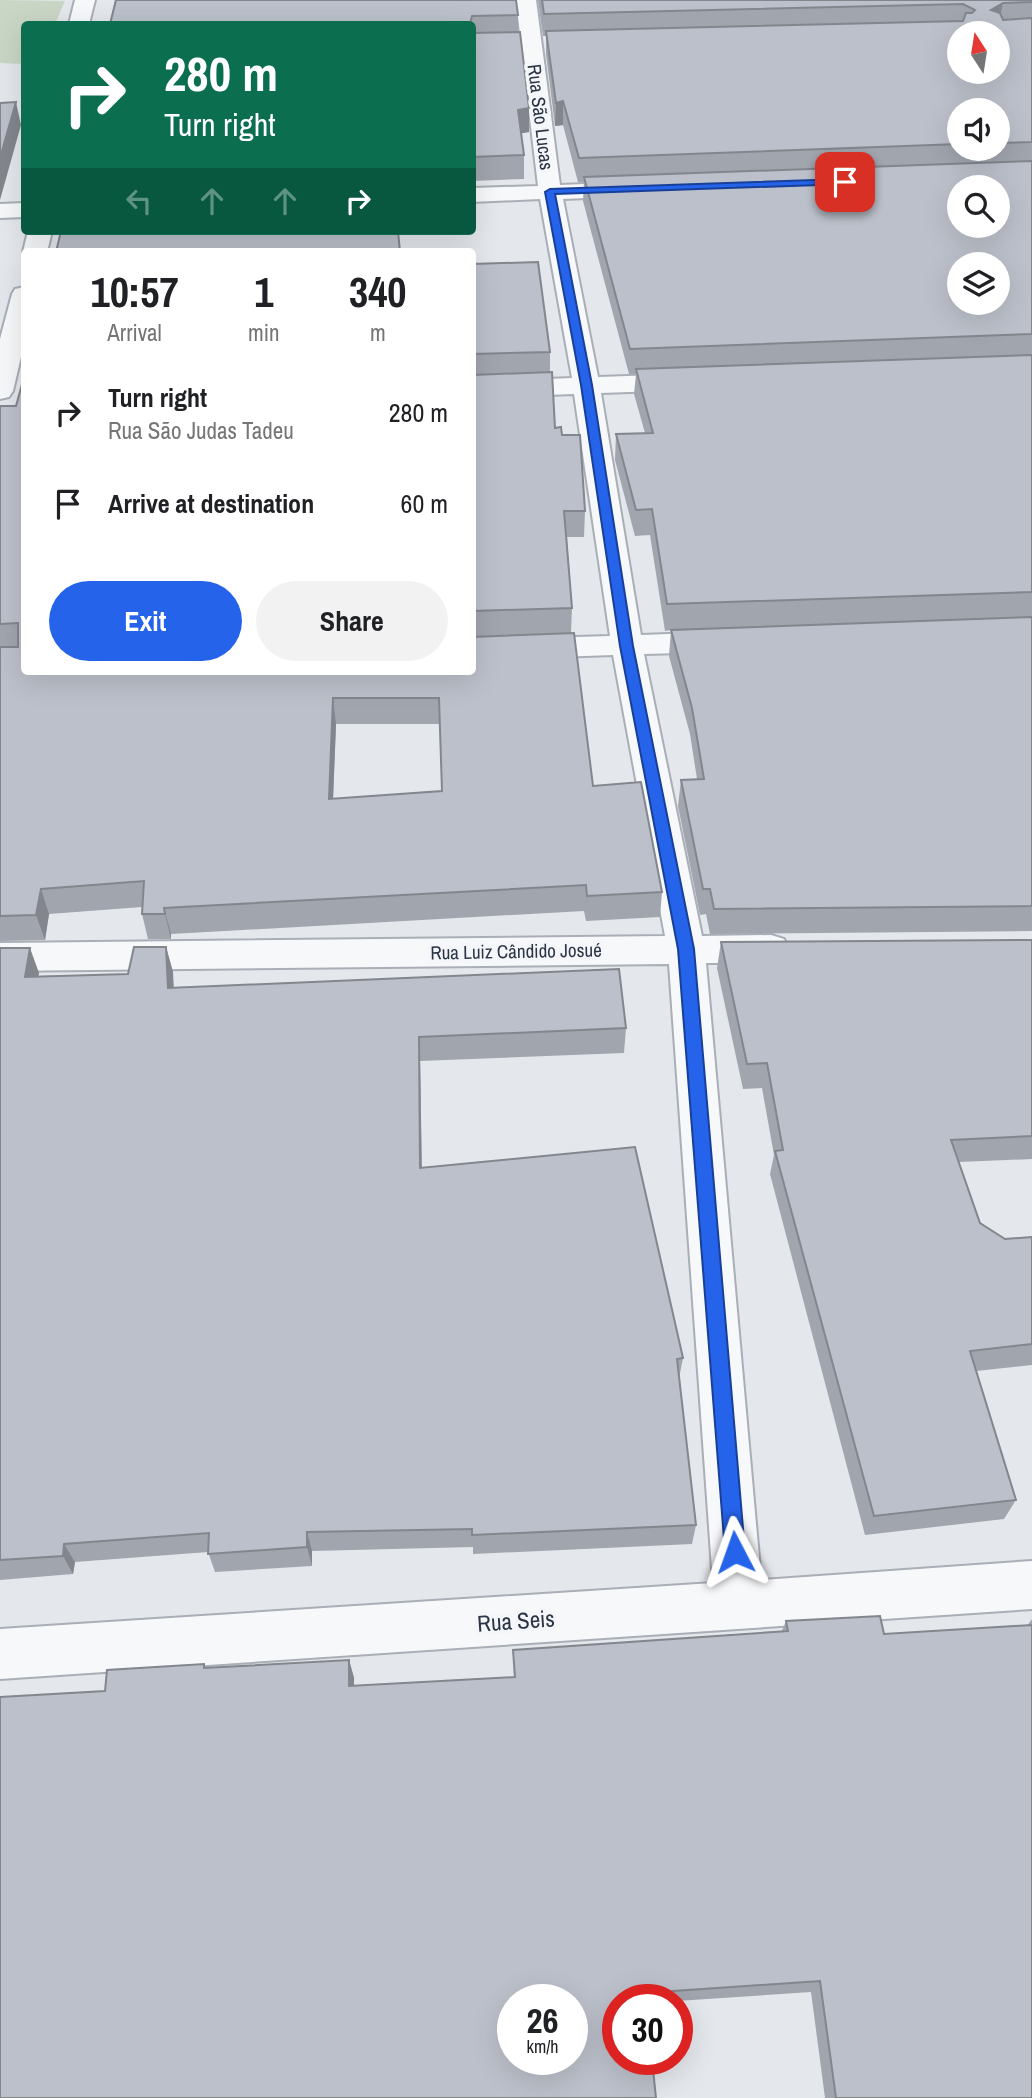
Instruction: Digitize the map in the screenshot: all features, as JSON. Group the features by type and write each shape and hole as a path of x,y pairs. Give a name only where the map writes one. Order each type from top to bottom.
{"street":[{"path":"80,21 85,0"},
{"name":"Rua São Lucas","path":"526,0 529,46 550,192 586,385 626,646 686,949 739,1606"},
{"path":"476,195 660,188"},
{"path":"0,211 21,210"},
{"path":"0,391 21,306"},
{"path":"476,390 712,381"},
{"path":"0,408 21,407"},
{"path":"476,650 752,641"},
{"name":"Rua Luiz Cândido Josué","path":"0,957 811,948"},
{"name":"Rua Seis","path":"0,1654 739,1606 1032,1584"}],"green space":[{"path":"0,0 65,1 56,21 21,21 21,64 0,63"}],"building":[{"path":"116,0 516,0 518,15 472,16 471,21 111,21"},
{"path":"542,0 1032,0 1003,3 991,10 1000,13 1003,20 1032,18 1032,142 1010,143 1010,98 947,98 947,144 579,158 563,101 556,103 546,31 947,21 947,84 1010,84 1010,21 963,21 966,13 975,10 963,4 544,14"},
{"path":"520,32 529,108 518,110 524,155 476,157 476,33"},
{"path":"16,102 0,158 0,103"},
{"path":"1032,161 1032,334 630,349 584,177"},
{"path":"60,235 398,235 400,248 57,248"},
{"path":"538,262 550,352 476,354 476,264"},
{"path":"1032,355 1032,592 667,604 652,509 636,510 616,434 653,433 636,369"},
{"path":"552,372 555,428 561,427 562,435 580,435 585,511 564,511 572,608 476,611 476,375"},
{"path":"21,388 21,675 476,675 476,637 574,633 593,786 641,782 662,892 587,896 586,885 164,908 165,914 142,914 144,881 41,889 36,915 0,916 0,647 18,647 18,623 0,624 0,406 16,406","holes":["333,698 439,698 442,791 329,799"]},
{"path":"1032,617 1032,906 714,909 710,889 703,889 681,780 704,779 692,708 671,630"},
{"path":"1032,940 1032,1136 951,1140 980,1223 1005,1239 1032,1237 1032,1344 970,1351 1016,1500 874,1516 775,1151 783,1150 767,1063 747,1064 721,942"},
{"path":"134,947 166,947 168,988 619,969 626,1028 419,1037 420,1168 635,1147 683,1358 677,1359 696,1525 472,1535 472,1529 307,1532 307,1547 208,1554 209,1533 64,1544 63,1556 0,1560 0,948 30,948 25,977 128,974"},
{"path":"880,1616 884,1634 1032,1625 1032,2098 836,2098 820,1981 693,1990 693,1984 602,1984 602,2075 654,2075 656,2098 0,2098 0,1697 105,1691 107,1670 204,1664 204,1668 349,1660 349,1686 515,1677 513,1650 788,1631 786,1621"}],"route":[{"path":"735,1552 686,949 626,646 586,385 550,192 845,182"}]}
